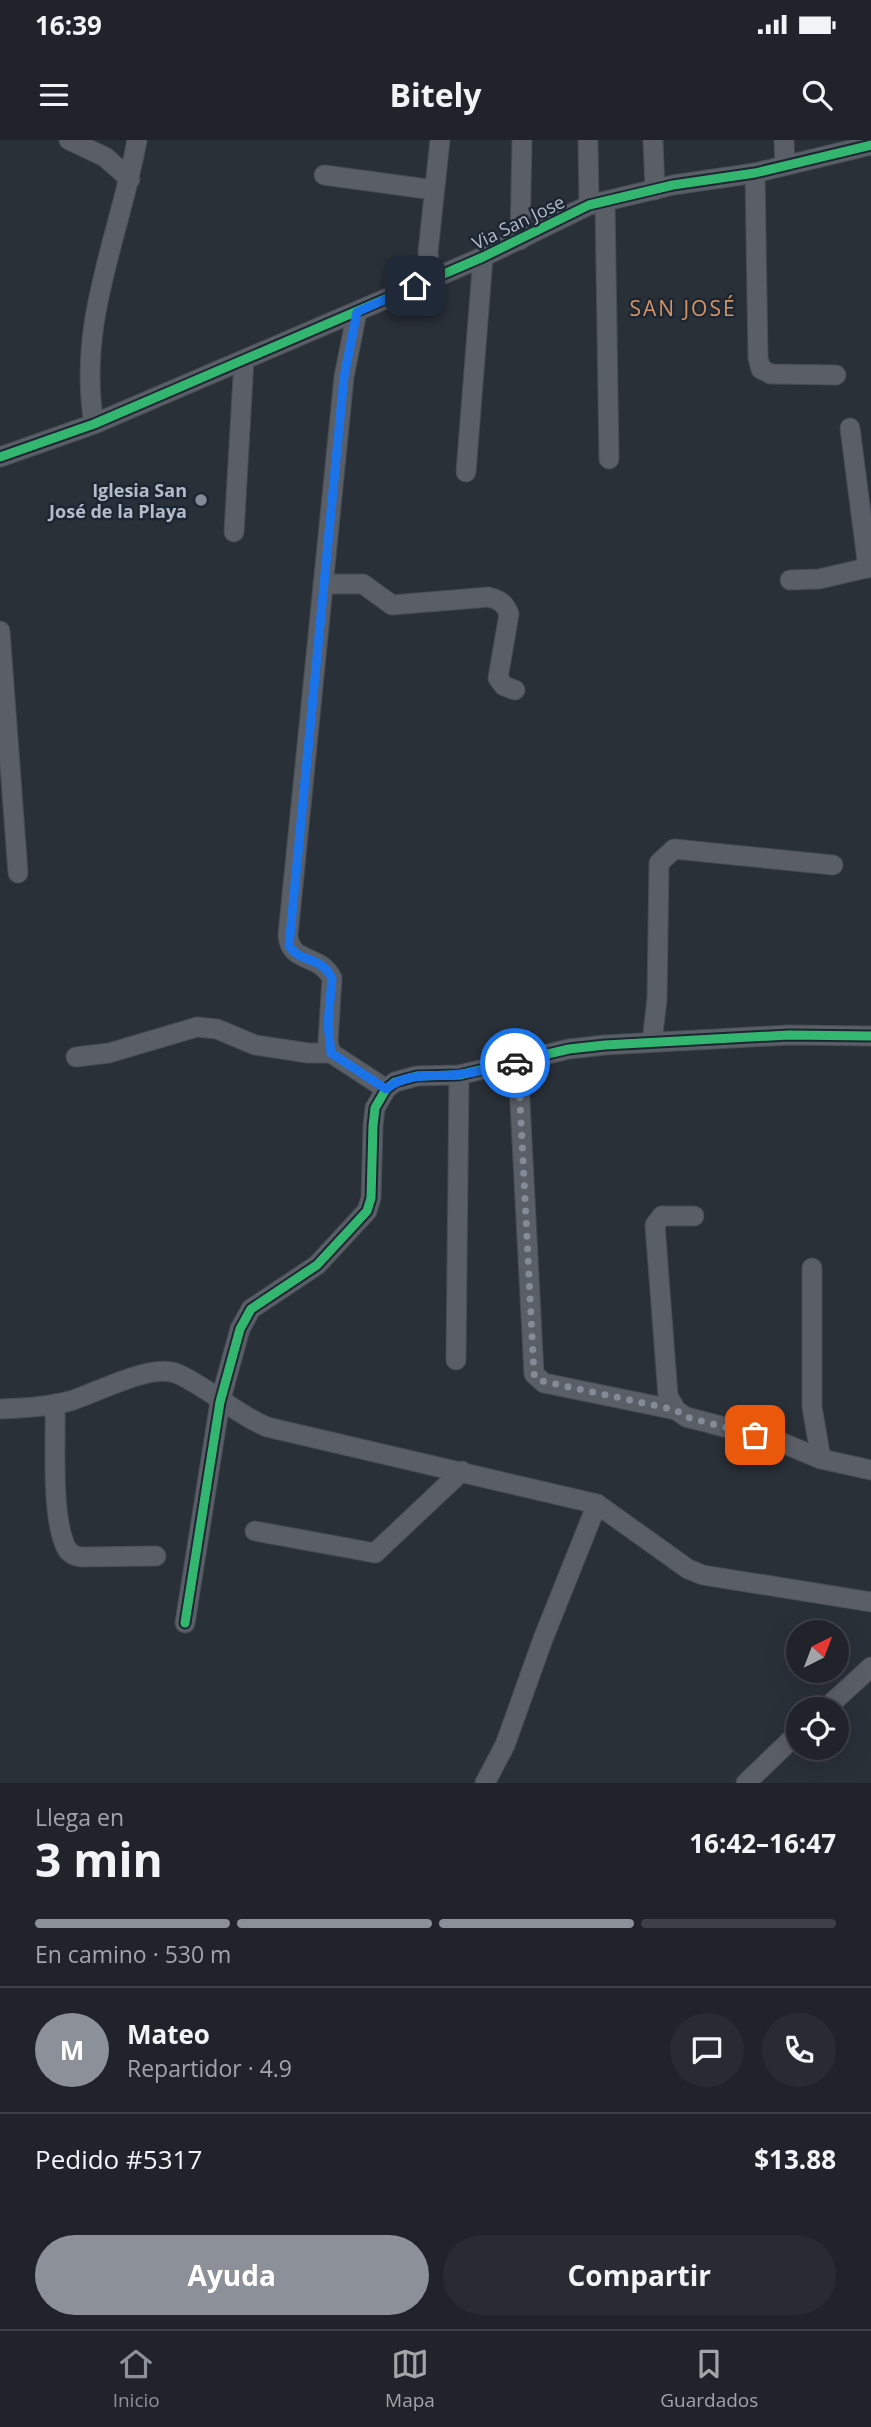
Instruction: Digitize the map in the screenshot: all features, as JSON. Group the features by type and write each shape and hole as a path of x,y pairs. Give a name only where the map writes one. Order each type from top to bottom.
{"street":[{"path":"69,140 105,157 130,179"},
{"path":"94,424 89,377 94,304 130,179 137,140"},
{"path":"431,279 428,251 440,140"},
{"path":"520,240 522,140"},
{"path":"588,140 597,204 609,459"},
{"path":"653,140 655,190"},
{"path":"784,140 785,165"},
{"name":"Via San Jose","path":"0,457 94,424 483,257 597,204 655,190 755,173 869,144"},
{"path":"755,173 758,358 761,369 771,374 836,375"},
{"path":"324,175 434,190"},
{"path":"466,472 483,257"},
{"path":"331,1053 328,1024 332,978 321,962 293,953 288,935 344,377 357,312"},
{"path":"234,532 244,360"},
{"path":"790,580 819,579 869,567 850,428"},
{"path":"323,584 353,581 363,584 392,605 489,597 498,599 506,606 509,614 498,678 504,687 515,690"},
{"path":"0,631 18,873"},
{"path":"652,1042 657,999 659,863 665,856 674,849 833,865"},
{"path":"76,1057 109,1054 197,1027 218,1029 255,1045 307,1053 331,1053 386,1089"},
{"path":"185,1623 220,1402 246,1315 317,1265 367,1211 371,1198 375,1108 386,1089 395,1082 417,1076 459,1075 569,1049 789,1035 871,1036"},
{"path":"518,1063 534,1374 544,1383 676,1410 686,1417 778,1441 821,1459 871,1470"},
{"path":"456,1360 459,1075"},
{"path":"676,1410 668,1396 655,1225 662,1216 694,1216"},
{"path":"812,1268 811,1407 821,1459"},
{"path":"0,1409 55,1404 161,1371 178,1374 220,1402 267,1427 597,1504 688,1569 703,1575 871,1602"},
{"path":"55,1404 58,1500 65,1548 73,1556 81,1557 156,1556"},
{"path":"255,1531 375,1553 461,1471"},
{"path":"485,1783 505,1745 543,1639 597,1504"},
{"path":"838,1697 871,1667"},
{"path":"746,1783 786,1745"}],"cycle path":[{"path":"0,457 94,424 483,257 589,205 673,185 755,173 871,145"},
{"path":"185,1623 220,1402 240,1329 251,1309 317,1265 367,1211 371,1198 375,1108 386,1089 395,1082 417,1076 459,1075 569,1049 605,1045 789,1035 871,1036"}],"way so far":[{"path":"515,1063 518,1063 523,1201 534,1374 537,1380 676,1410 686,1417 755,1435"}],"place":[{"name":"Iglesia San José de la Playa","path":"201,500"}],"district":[{"name":"SAN JOSÉ","path":"683,308"}],"route":[{"path":"415,286 357,312 344,377 289,946 293,953 321,962 332,978 328,1024 331,1053 386,1089 395,1082 417,1076 459,1075 515,1063"}]}
